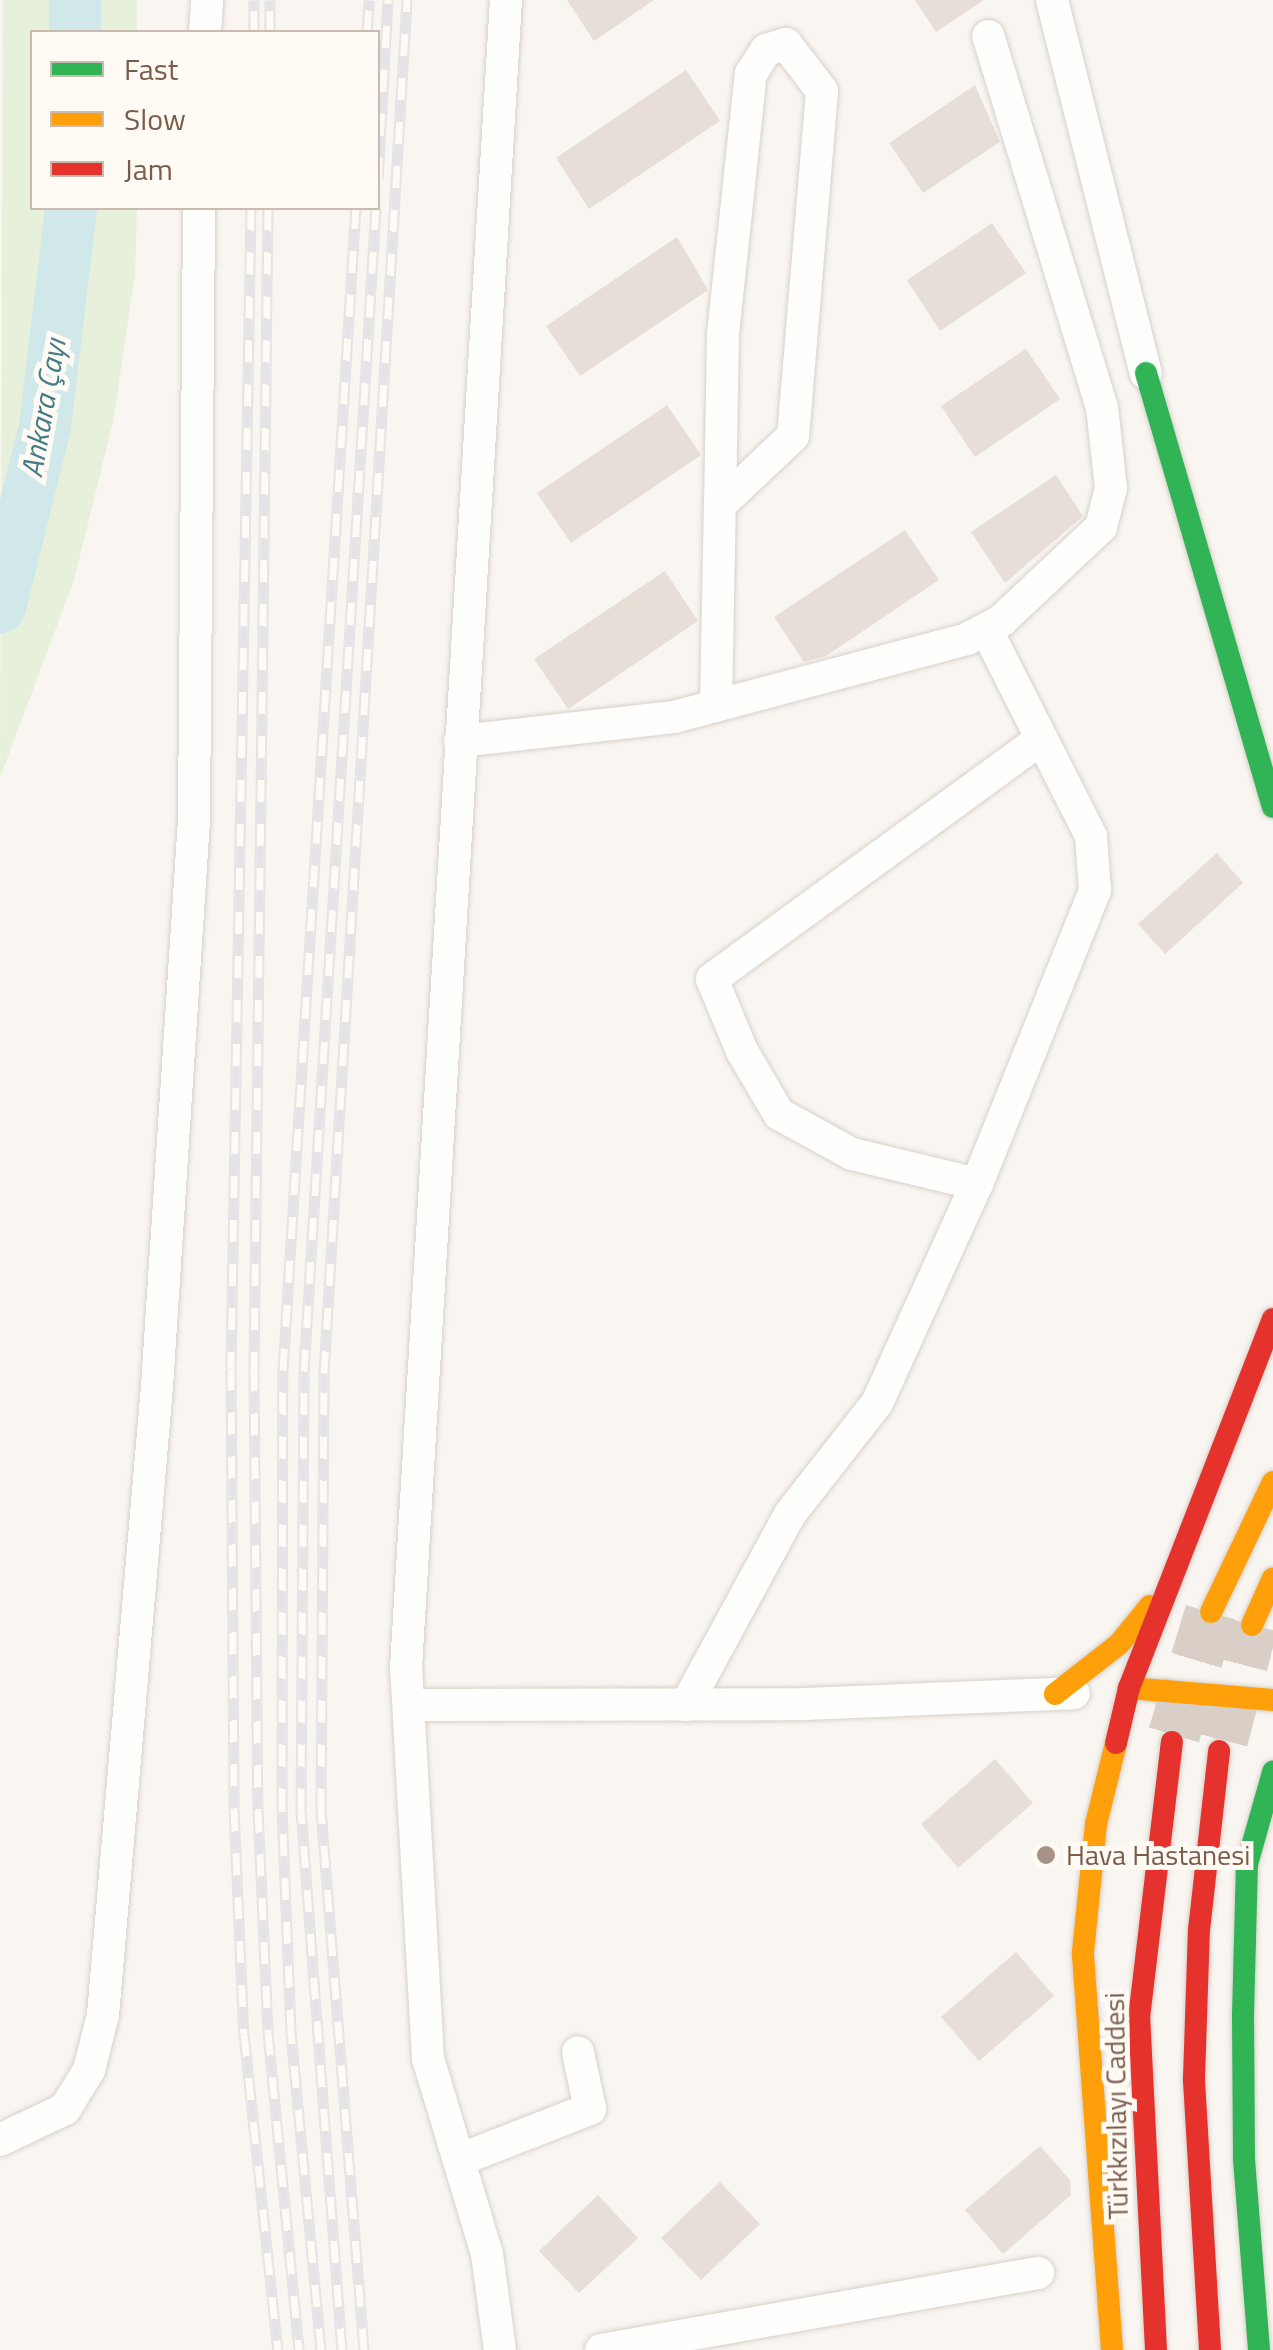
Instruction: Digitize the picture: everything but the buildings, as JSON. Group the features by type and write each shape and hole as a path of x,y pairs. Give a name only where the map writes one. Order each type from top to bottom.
{"main road":[{"path":"1146,373 1273,726"},
{"path":"1146,373 1273,807"},
{"path":"1112,2350 1084,1952 1096,1824 1129,1688 1273,1319"},
{"path":"1252,1376 1273,1354"},
{"path":"1211,1612 1273,1482"},
{"path":"1252,1625 1273,1578"},
{"path":"1056,1694 1119,1644 1166,1585"},
{"path":"1129,1688 1273,1700"},
{"name":"Türkkızılayı Caddesi","path":"1156,2350 1138,2018 1172,1742"},
{"path":"1210,2350 1194,2078 1199,1930 1219,1751"},
{"path":"1259,2350 1244,2158 1244,2015 1248,1864 1273,1772"}],"street":[{"path":"206,0 206,30"},
{"path":"500,2350 487,2254 428,2059 409,1705 460,741 506,0"},
{"path":"1052,0 1146,373"},
{"path":"460,741 674,717 986,628 1068,564 1102,527 1112,488 1102,408 988,36"},
{"path":"716,706 723,334 751,74 766,50 786,44 822,91 793,436 720,506"},
{"path":"0,2140 64,2109 89,2070 103,2015 157,1386 194,820 200,210"},
{"path":"686,1705 790,1514 877,1403 977,1184 1095,890 1091,836 986,628"},
{"path":"977,1184 852,1154 779,1114 742,1051 712,979 1040,740"},
{"path":"409,1705 686,1705 1056,1694 1129,1688"},
{"path":"459,2160 590,2109 578,2052"},
{"path":"601,2350 1038,2273"}],"green space":[{"path":"3,0 137,0 137,30 30,30 30,210 137,210 135,275 113,422 74,580 0,778"}],"waterway":[{"name":"Ankara Çayı","path":"75,0 75,30"},
{"name":"Ankara Çayı","path":"0,607 45,427 71,210"}],"tunnel":[{"path":"1174,1735 1211,1612"},
{"path":"1222,1740 1252,1625"}],"railway":[{"path":"254,0 254,30"},
{"path":"270,0 270,30"},
{"path":"367,30 369,0"},
{"path":"380,143 388,0"},
{"path":"364,2350 321,1810 324,1373 407,0"},
{"path":"251,210 231,1368 234,1809 244,2034 278,2350"},
{"path":"268,210 254,1369 258,1810 268,2033 299,2350"},
{"path":"321,2350 291,2031 282,1810 283,1370 356,210"},
{"path":"342,2350 301,1810 304,1371 376,210"}],"traffic: fast":[{"path":"1146,373 1273,807"},
{"path":"1259,2350 1244,2158 1243,2015 1247,1864 1273,1772"}],"traffic: slow":[{"path":"1211,1612 1273,1482"},
{"path":"1252,1625 1273,1578"},
{"path":"1055,1694 1119,1644 1150,1606"},
{"path":"1129,1688 1273,1700"},
{"path":"1112,2350 1083,1952 1096,1824 1116,1743"}],"traffic: jam":[{"path":"1116,1743 1129,1688 1273,1319"},
{"path":"1156,2350 1139,2018 1172,1742"},
{"path":"1210,2350 1194,2078 1199,1930 1219,1751"}],"place":[{"name":"Hava Hastanesi","path":"1046,1855"}]}
